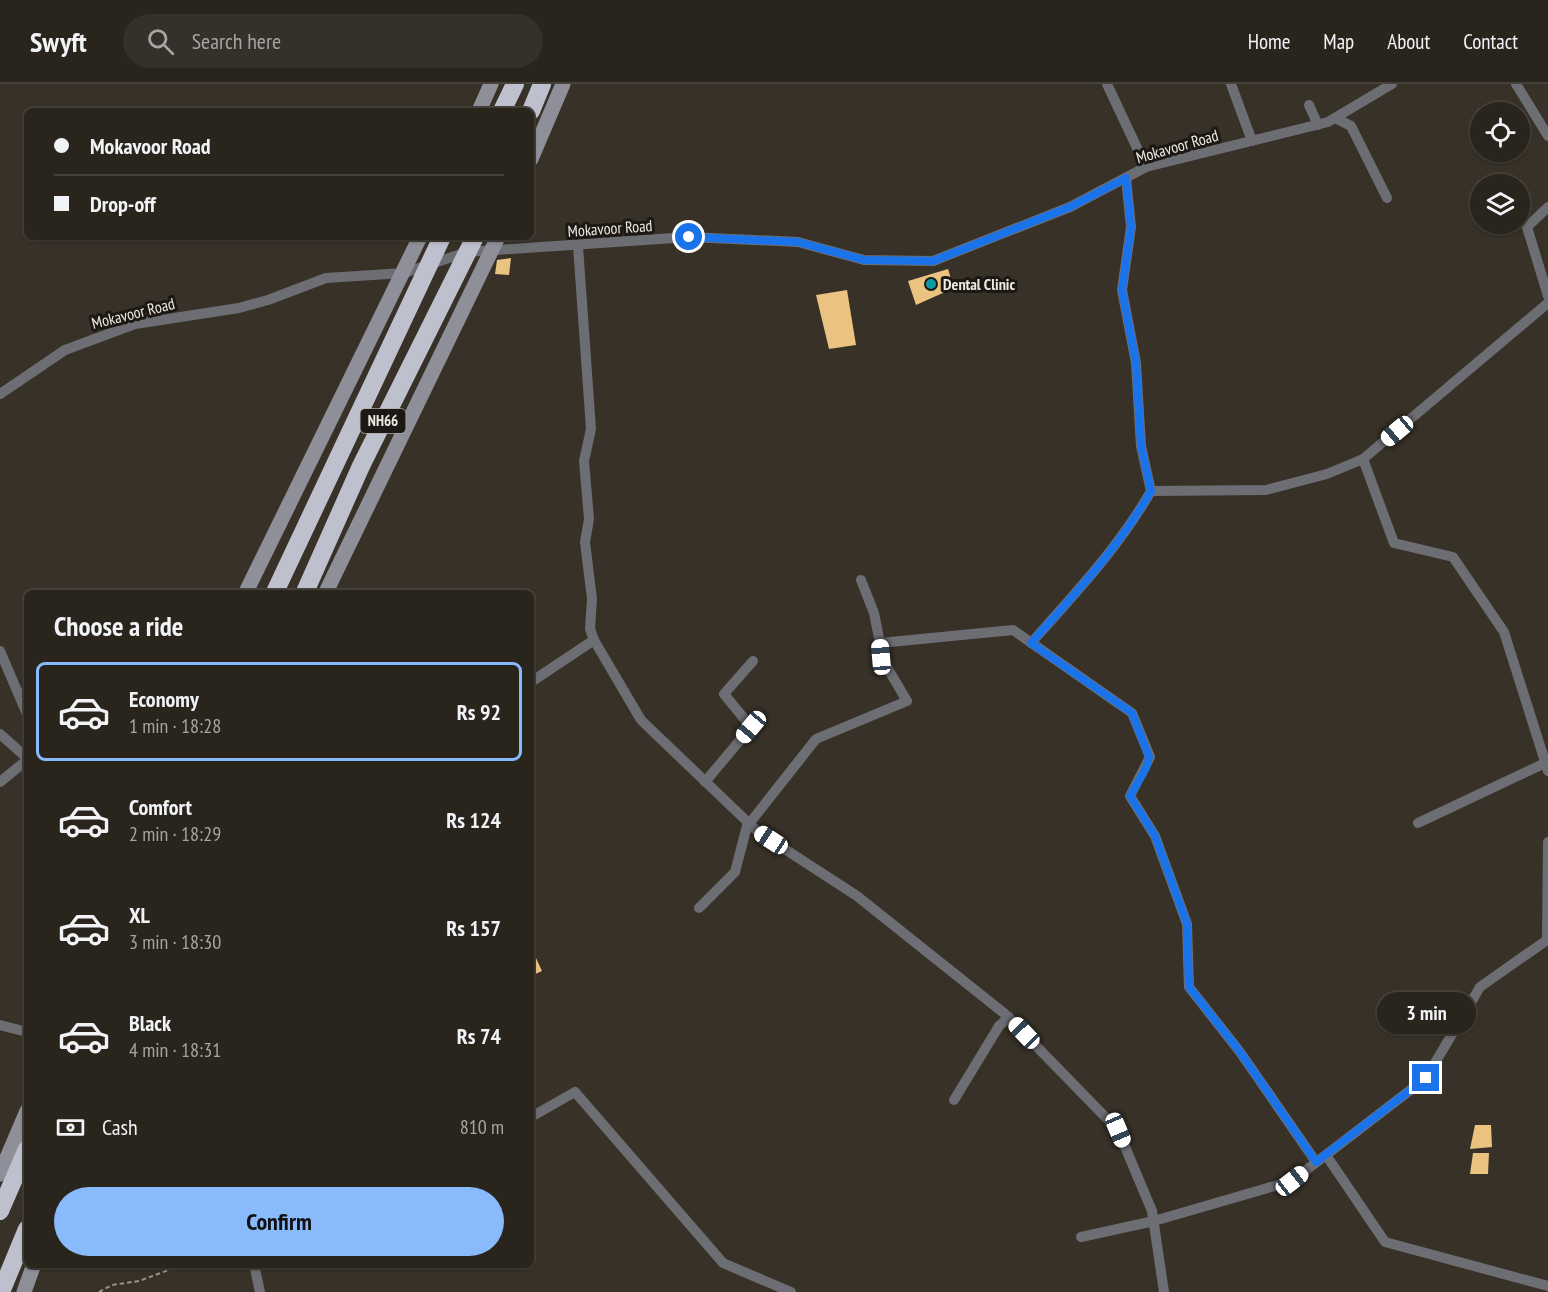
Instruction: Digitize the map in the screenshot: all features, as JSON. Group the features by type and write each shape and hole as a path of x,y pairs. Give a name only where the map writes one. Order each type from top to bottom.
{"highway":[{"path":"503,108 514,84"},
{"path":"532,108 542,84"},
{"path":"276,590 441,240"},
{"name":"NH66","path":"306,590 361,466 471,245"},
{"path":"0,1211 24,1156"},
{"path":"1,1292 24,1236"}],"street":[{"path":"479,108 491,84"},
{"path":"534,152 563,84"},
{"path":"1107,84 1146,167"},
{"path":"1231,84 1252,141"},
{"name":"Mokavoor Road","path":"0,394 65,350 135,324 238,308 268,300 326,278 404,273 429,266 471,245 578,246 689,237 798,242 864,260 933,261 1070,207 1146,167 1318,125 1335,118 1392,84"},
{"path":"1516,84 1548,136"},
{"path":"1309,105 1318,125"},
{"path":"1335,118 1351,126 1387,198"},
{"path":"1031,643 1080,589 1140,510 1151,491 1141,446 1136,363 1122,290 1131,227 1126,178"},
{"path":"1548,207 1527,227 1548,296"},
{"path":"247,590 419,240"},
{"path":"327,590 495,244"},
{"path":"578,246 591,429 584,461 589,519 585,542 592,599 590,629 594,640 641,720 748,823 857,896 1009,1017 1118,1130 1152,1211 1164,1292"},
{"path":"1151,491 1266,490 1327,474 1363,459 1548,303"},
{"path":"1363,459 1394,543 1453,557 1504,632 1543,737 1547,767 1418,823"},
{"path":"699,908 735,872 748,823 816,739 907,701 881,657 874,613 861,580"},
{"path":"880,643 1013,630 1132,713 1149,757 1146,768 1130,796 1155,836 1187,924 1189,987 1240,1052 1316,1162"},
{"path":"534,680 594,640"},
{"path":"0,651 24,707"},
{"path":"705,782 751,727 724,694 753,661"},
{"path":"0,734 24,756"},
{"path":"0,782 24,762"},
{"path":"1081,1237 1154,1221 1292,1181 1426,1078 1480,987 1547,940 1548,842"},
{"path":"954,1100 999,1026 1009,1017"},
{"path":"0,1025 24,1031"},
{"path":"534,1115 575,1092 723,1263 791,1292"},
{"path":"0,1174 24,1118"},
{"path":"1326,1155 1385,1242 1548,1286"},
{"path":"24,1292 33,1268"},
{"path":"255,1268 260,1292"}],"path":[{"path":"99,1292 112,1285 139,1281 174,1268"}],"building":[{"path":"511,258 509,275 495,274 497,260"},
{"name":"Dental Clinic","path":"948,269 954,288 916,305 908,281"},
{"path":"847,290 856,345 829,349 816,295"},
{"path":"534,954 542,971 534,975"},
{"path":"1475,1125 1491,1125 1492,1147 1470,1149"},
{"path":"1473,1153 1489,1153 1488,1174 1470,1174"}],"place":[{"name":"Dental Clinic","path":"931,284"}],"route":[{"path":"689,237 798,242 864,260 933,261 1070,207 1126,178 1131,227 1122,290 1136,363 1141,446 1151,491 1140,510 1080,589 1031,643 1132,713 1149,757 1146,768 1130,796 1138,805 1155,836 1187,924 1189,987 1240,1052 1316,1162 1426,1078"}]}
